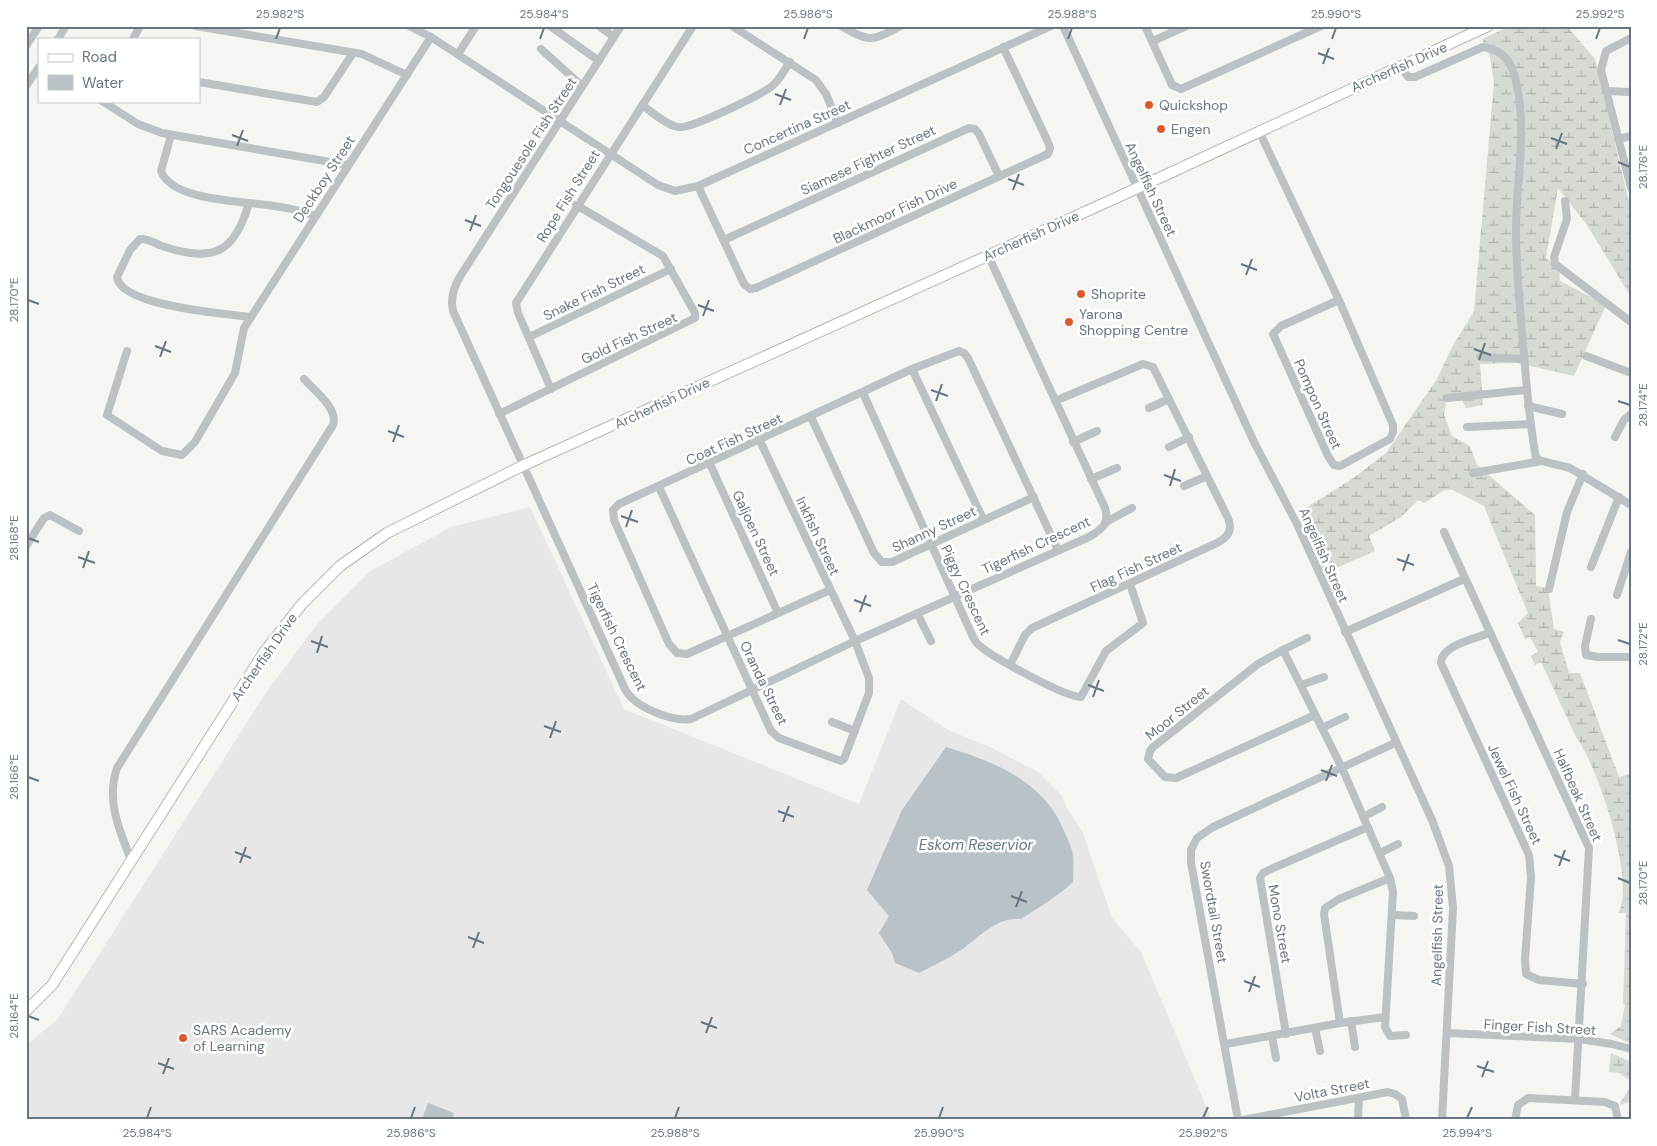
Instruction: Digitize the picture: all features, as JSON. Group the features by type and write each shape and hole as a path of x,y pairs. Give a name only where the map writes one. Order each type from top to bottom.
{"street":[{"path":"26,46 39,26"},
{"path":"59,38 66,26"},
{"path":"134,38 140,26"},
{"path":"196,26 353,53 375,59 407,75"},
{"name":"Concertina Street","path":"409,26 431,36 609,154 666,189 680,190 698,186 1051,26"},
{"path":"458,54 476,26"},
{"path":"550,26 599,61"},
{"path":"599,26 614,37"},
{"name":"Tongouesole Fish Street","path":"522,466 453,311 452,293 461,275 621,26"},
{"name":"Rope Fish Street","path":"551,389 516,310 516,303 576,205 693,26"},
{"path":"732,26 790,62 822,87 838,123"},
{"path":"841,26 860,37 871,39 901,26"},
{"name":"Angelfish Street","path":"1063,26 1254,442 1297,524 1395,743 1432,820 1449,866 1453,908 1442,1120"},
{"path":"1145,26 1172,85 1181,90 1321,26"},
{"path":"1152,41 1186,26"},
{"name":"Archerfish Drive","path":"26,1011 52,984 265,651 286,623 320,586 354,555 387,533 522,466 1138,188 1488,26"},
{"name":"Deckboy Street","path":"127,351 107,415 162,451 182,455 195,442 236,373 241,337 250,317 431,36"},
{"path":"1630,182 1600,70 1603,55 1612,46 1631,38"},
{"name":"Blackmoor Fish Drive","path":"698,186 744,284 750,289 756,288 1044,156 1050,148 1003,47"},
{"path":"1401,67 1408,77 1415,77 1483,47 1502,53 1508,60 1517,86 1521,142 1516,229 1526,390 1536,458 1583,474 1631,505"},
{"path":"541,49 582,86"},
{"path":"200,82 317,102 324,97 353,53"},
{"path":"642,105 675,126 684,127 727,110 766,91 774,84 790,62"},
{"path":"26,86 38,68"},
{"path":"1606,91 1629,92"},
{"path":"104,102 138,124 171,135 348,165"},
{"name":"Siamese Fighter Street","path":"724,240 969,128 975,129 980,134 999,176"},
{"name":"Pompon Street","path":"1259,131 1339,300 1392,421 1394,432 1390,439 1340,466 1334,465 1328,456 1274,334 1281,326 1339,300"},
{"path":"171,135 160,168 165,178 191,194 287,208 316,216"},
{"path":"1618,139 1631,136"},
{"path":"1566,201 1567,218 1554,257 1555,264 1631,322"},
{"path":"249,203 235,237 220,251 210,253 183,252 140,239 130,250 116,277 119,284 128,291 149,301 250,317"},
{"name":"Gold Fish Street","path":"499,414 693,321 695,312 661,254 576,205"},
{"name":"Tigerfish Crescent","path":"988,255 1105,508 1108,521"},
{"name":"Snake Fish Street","path":"529,337 670,269"},
{"name":"Coat Fish Street","path":"830,590 684,655 674,652 612,515 614,508 619,504 863,394 912,369 956,351 964,353 1058,550"},
{"path":"1586,356 1631,373"},
{"path":"1481,358 1524,359"},
{"name":"Flag Fish Street","path":"1010,665 1025,635 1032,628 1130,584 1216,543 1228,535 1229,521 1156,371 1151,366 1142,364 1055,401"},
{"path":"912,369 983,519"},
{"path":"131,860 116,819 113,805 113,781 117,768 333,425 335,418 328,406 304,380"},
{"path":"1448,398 1526,390"},
{"name":"Piggy Crescent","path":"863,394 976,643 1010,665 1065,692 1081,697 1106,651 1143,623 1130,584"},
{"path":"1149,408 1169,399"},
{"path":"1528,406 1562,414"},
{"path":"1615,437 1624,420 1631,414"},
{"name":"Shanny Street","path":"811,417 879,560 892,562 1034,497"},
{"path":"1467,427 1530,424"},
{"path":"1073,442 1097,431"},
{"path":"1169,447 1189,437"},
{"name":"Inkfish Street","path":"760,441 855,641"},
{"path":"1473,473 1542,461"},
{"name":"Galjoen Street","path":"710,464 778,613"},
{"name":"Tigerfish Crescent","path":"522,466 625,689 632,700 671,717 687,719 1096,533 1108,521 1132,508"},
{"path":"1091,479 1117,468"},
{"path":"1549,589 1567,512 1583,474"},
{"path":"1184,486 1207,476"},
{"name":"Oranda Street","path":"659,487 776,736 835,761 844,759 856,731 870,686 855,641"},
{"path":"1591,567 1619,497"},
{"path":"26,546 44,518 50,515 79,531"},
{"name":"Halfbeak Street","path":"1444,532 1489,633 1588,842 1590,860 1575,1099"},
{"path":"1617,595 1627,576 1631,552"},
{"path":"1345,632 1464,579"},
{"path":"917,613 930,641"},
{"path":"1591,619 1585,646 1586,655 1598,657 1631,656"},
{"name":"Jewel Fish Street","path":"1489,633 1446,651 1442,655 1441,663 1529,855 1531,876 1525,959 1526,974 1539,980 1583,984"},
{"name":"Moor Street","path":"1307,638 1258,664 1153,747 1148,754 1150,764 1165,777 1176,778 1315,715"},
{"path":"1283,650 1342,768 1390,878 1393,892 1385,1017 1386,1031 1388,1034 1406,1036"},
{"path":"1301,685 1324,677"},
{"path":"1322,728 1345,717"},
{"path":"832,722 856,731"},
{"name":"Swordtail Street","path":"1238,1120 1226,1044 1191,863 1194,844 1202,833 1213,827 1395,743"},
{"path":"1363,817 1382,807"},
{"name":"Mono Street","path":"1286,1034 1260,878 1263,873 1278,865 1368,827"},
{"path":"1380,853 1398,844"},
{"path":"1340,1023 1324,917 1325,908 1339,899 1390,878"},
{"path":"1392,915 1414,916"},
{"path":"1226,1044 1351,1021 1385,1017"},
{"path":"1351,1021 1355,1046"},
{"path":"1315,1028 1320,1051"},
{"name":"Finger Fish Street","path":"1447,1034 1579,1039 1612,1044 1631,1050"},
{"path":"1272,1037 1276,1058"},
{"name":"Volta Street","path":"1243,1120 1388,1092 1395,1094 1403,1101 1406,1120"},
{"path":"1358,1120 1359,1098"},
{"path":"1515,1120 1518,1105 1526,1098 1605,1102 1613,1104 1617,1110 1618,1120"}],"shaded area":[{"path":"530,507 624,709 859,804 901,699 950,731 990,747 1038,772 1062,796 1083,833 1112,918 1141,952 1212,1120 26,1120 26,1045 58,1019 265,694 318,623 369,572 451,527"}],"green space":[{"path":"1511,26 1567,26 1595,59 1631,209 1631,297 1587,225 1558,188 1546,258 1559,270 1560,281 1606,305 1574,376 1517,363 1480,364 1483,405 1466,408 1460,396 1447,399 1444,415 1452,436 1470,446 1477,465 1535,515 1536,586 1548,588 1554,629 1564,632 1560,642 1569,673 1580,673 1619,777 1629,774 1631,1044 1610,1034 1621,1026 1625,1005 1623,1004 1626,913 1618,913 1623,898 1622,877 1619,851 1612,824 1604,797 1585,751 1576,737 1541,662 1535,665 1531,656 1538,652 1530,637 1525,639 1518,623 1528,613 1484,506 1453,490 1445,490 1424,503 1418,500 1401,517 1369,536 1375,551 1323,574 1299,512 1352,479 1386,453 1437,379 1452,347 1474,311 1494,82 1490,57 1482,39"},
{"path":"1611,1053 1631,1062 1631,1081 1619,1073 1609,1072"},
{"path":"1631,1086 1631,1101 1621,1105 1620,1103"}],"water":[{"name":"Eskom Reservior","path":"946,747 1000,767 1031,787 1045,800 1056,815 1071,847 1073,882 1021,919 1012,919 997,924 959,952 919,973 895,963 892,953 879,933 889,916 867,890 902,810"},
{"path":"428,1103 454,1113 452,1120 422,1119"}],"place":[{"name":"Quickshop","path":"1149,105"},
{"name":"Engen","path":"1161,129"},
{"name":"Shoprite","path":"1081,294"},
{"name":"Yarona Shopping Centre","path":"1069,322"},
{"name":"SARS Academy of Learning","path":"183,1038"}]}
